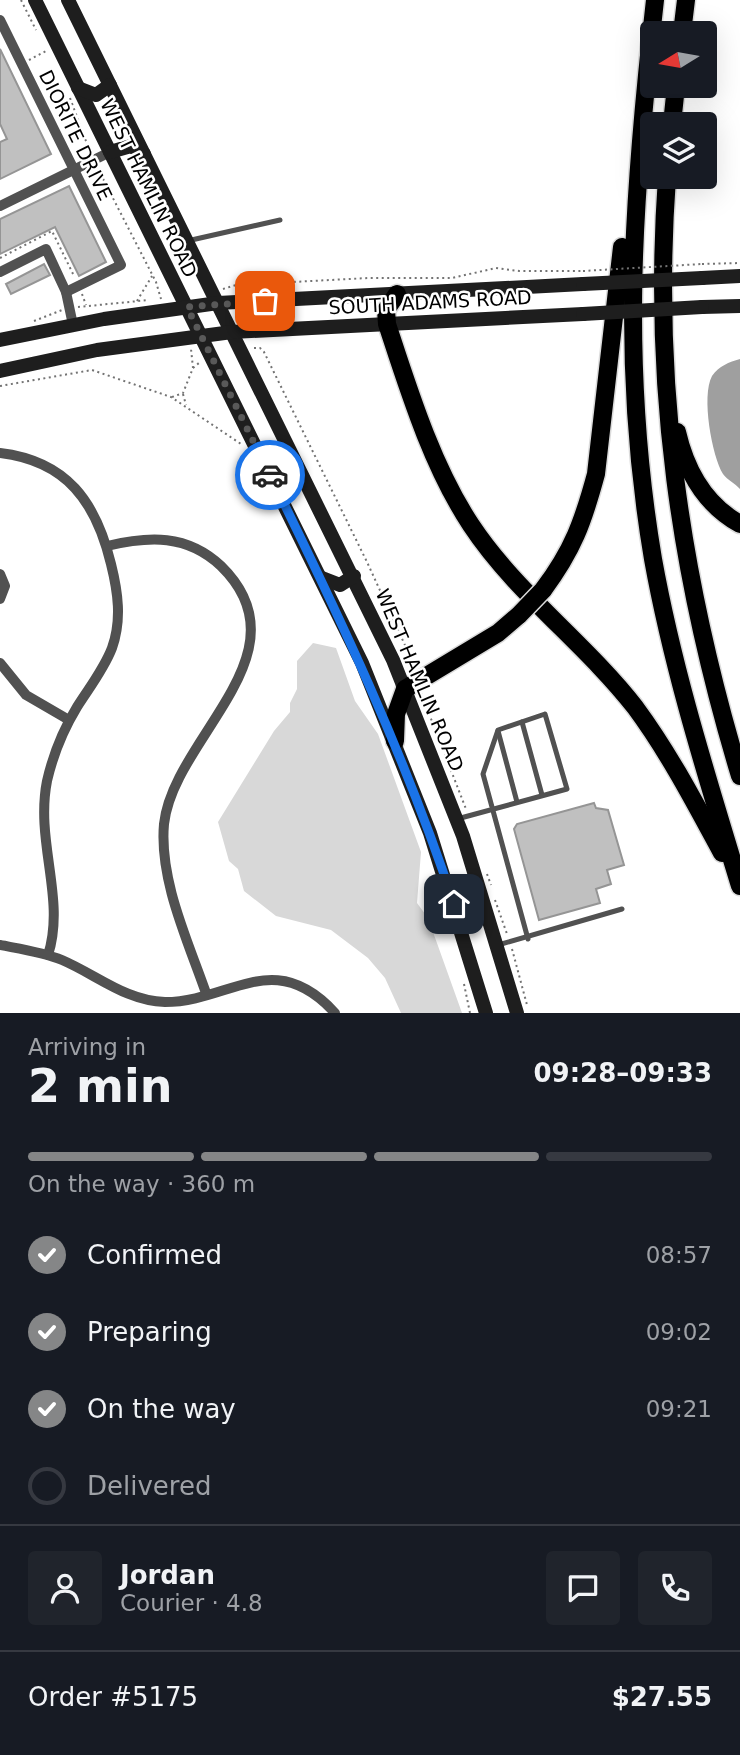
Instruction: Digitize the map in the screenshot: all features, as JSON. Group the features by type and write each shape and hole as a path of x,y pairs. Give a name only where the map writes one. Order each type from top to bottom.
{"highway":[{"path":"395,741 397,714 405,689 498,633 519,615 567,559 586,510 596,474 616,287 637,165 655,0"},
{"path":"683,21 686,0"},
{"path":"637,165 631,327 645,500 676,667 740,887"},
{"path":"666,189 662,271 664,362 675,497 706,659 740,776"},
{"path":"397,294 386,310 387,324 450,489 472,527 634,706 683,781 740,887"},
{"path":"664,362 679,441 692,475 713,504 740,524"}],"main road":[{"name":"WEST HAMLIN ROAD","path":"35,0 321,578 395,741 440,863 486,1013"},
{"name":"WEST HAMLIN ROAD","path":"68,0 187,241 221,296 232,332 354,576 405,689 457,819 517,1013"},
{"path":"78,88 96,95 110,85"},
{"path":"110,152 131,146 145,155"},
{"name":"SOUTH ADAMS ROAD","path":"1,341 73,325 187,307 221,296 397,294 583,277 702,271 740,276"},
{"name":"SOUTH ADAMS ROAD","path":"0,371 97,350 232,332 740,306"},
{"path":"321,578 340,585 354,576"}],"street":[{"name":"DIORITE DRIVE","path":"0,20 121,264 66,292"},
{"path":"0,206 110,152"},
{"path":"0,272 46,249 66,292 73,325"},
{"path":"0,453 40,463 73,485 98,520 118,593 116,631 107,659 69,720 53,760 45,799 44,838 55,913 48,955"},
{"path":"107,546 154,538 174,541 198,550 229,575 244,602 249,621 249,648 241,676 180,772 169,800 164,823 167,871 206,993"},
{"path":"0,574 5,586 0,599"},
{"path":"0,663 26,695 69,720"},
{"path":"0,945 48,955 137,998 174,1001 245,982 269,980 310,993 335,1013"}],"lane":[{"path":"187,241 280,220"},
{"path":"457,819 567,789 545,715 498,730"},
{"path":"522,722 542,796"},
{"path":"498,730 517,802"},
{"path":"498,730 483,774 528,939"},
{"path":"498,945 528,939 622,909"}],"path":[{"path":"221,296 236,285 368,278 452,278 496,268 583,277 702,271 740,263"},
{"path":"136,302 153,275"},
{"path":"187,407 183,393 192,368 191,348"},
{"path":"192,368 205,357"},
{"path":"0,386 92,370 171,397 243,446"},
{"path":"171,397 183,393"},
{"path":"463,978 470,1013"}],"shaded area":[{"path":"740,359 740,489 725,476 719,465 709,426 708,397 712,376 724,365"},
{"path":"313,643 336,648 355,701 378,734 421,852 417,903 428,918 462,1013 401,1013 385,978 368,958 331,930 276,916 244,891 238,869 229,861 218,822 274,731 290,712 290,703 297,689 297,661"}],"building":[{"path":"0,49 51,154 0,179 0,142 7,139 0,124"},
{"path":"69,186 106,262 79,276 55,227 0,254 0,219"},
{"path":"44,264 50,275 11,294 6,284"},
{"path":"594,803 596,808 608,810 624,865 607,870 611,884 596,889 600,903 539,920 514,829 517,824"}],"way so far":[{"path":"265,301 187,307 270,475"}],"route":[{"path":"270,475 349,635 387,722 419,801 454,904"}]}
